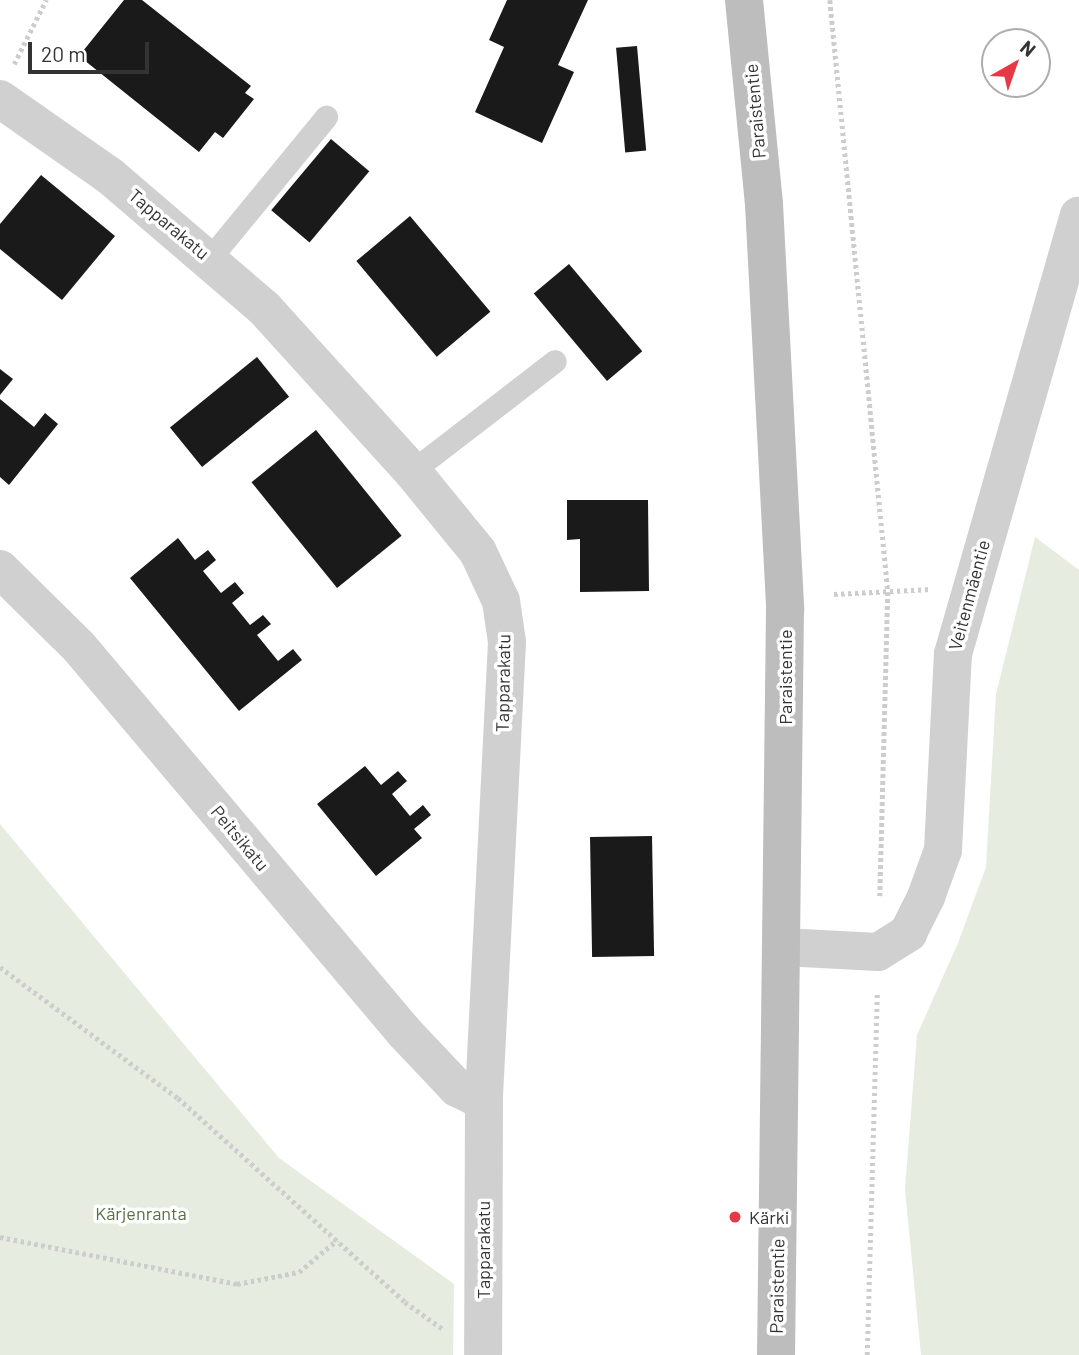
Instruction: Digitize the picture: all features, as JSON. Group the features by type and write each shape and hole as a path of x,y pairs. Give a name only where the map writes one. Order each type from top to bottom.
{"main road":[{"name":"Paraistentie","path":"744,0 764,204 785,610 776,1355"}],"street":[{"name":"Tapparakatu","path":"11,78 110,176 210,258 321,368 412,471 478,552 501,601 507,642 484,1101 483,1353"},
{"name":"Veitenmäentie","path":"878,952 908,933 943,850 953,654 1079,216"},
{"name":"Peitsikatu","path":"0,569 79,647 405,1033 457,1088 484,1101"},
{"path":"783,947 878,952"}],"lane":[{"path":"210,258 326,117"},
{"path":"412,471 555,361"}],"path":[{"path":"11,78 46,0"},
{"path":"830,0 888,592 867,1355"},
{"path":"6,62 11,78"},
{"path":"834,594 888,592"},
{"path":"0,967 178,1098 427,1320 483,1353"},
{"path":"0,1237 237,1284 299,1272 337,1240"}],"green space":[{"path":"1035,537 1079,570 1079,1355 921,1355 905,1189 917,1035 958,943 986,867 996,694"},
{"name":"Kärjenranta","path":"0,824 279,1158 454,1284 453,1355 0,1355"}],"building":[{"path":"124,0 142,0 251,86 245,93 254,99 223,138 215,132 199,152 79,56"},
{"path":"507,0 588,0 558,65 574,72 542,143 475,112 504,47 489,40"},
{"path":"637,46 646,151 625,152 616,48"},
{"path":"331,139 369,171 310,242 271,210"},
{"path":"41,175 115,236 62,300 0,249 0,224"},
{"path":"410,216 490,312 437,357 356,261"},
{"path":"569,264 642,351 607,381 534,294"},
{"path":"257,357 289,397 202,467 170,427"},
{"path":"0,369 13,379 0,395"},
{"path":"0,399 34,427 45,413 58,424 9,485 0,477"},
{"path":"316,430 402,536 337,588 251,482"},
{"path":"567,500 648,500 649,591 580,592 580,539 567,540"},
{"path":"178,538 195,560 208,550 216,560 203,571 221,593 235,582 244,593 232,603 250,625 263,615 271,624 257,635 278,661 293,649 302,660 239,711 130,578"},
{"path":"365,766 381,785 398,771 407,781 392,794 410,816 423,805 431,815 414,829 422,838 376,876 317,804"},
{"path":"652,836 654,956 592,957 590,837"}],"place":[{"name":"Kärki","path":"735,1217"}]}
